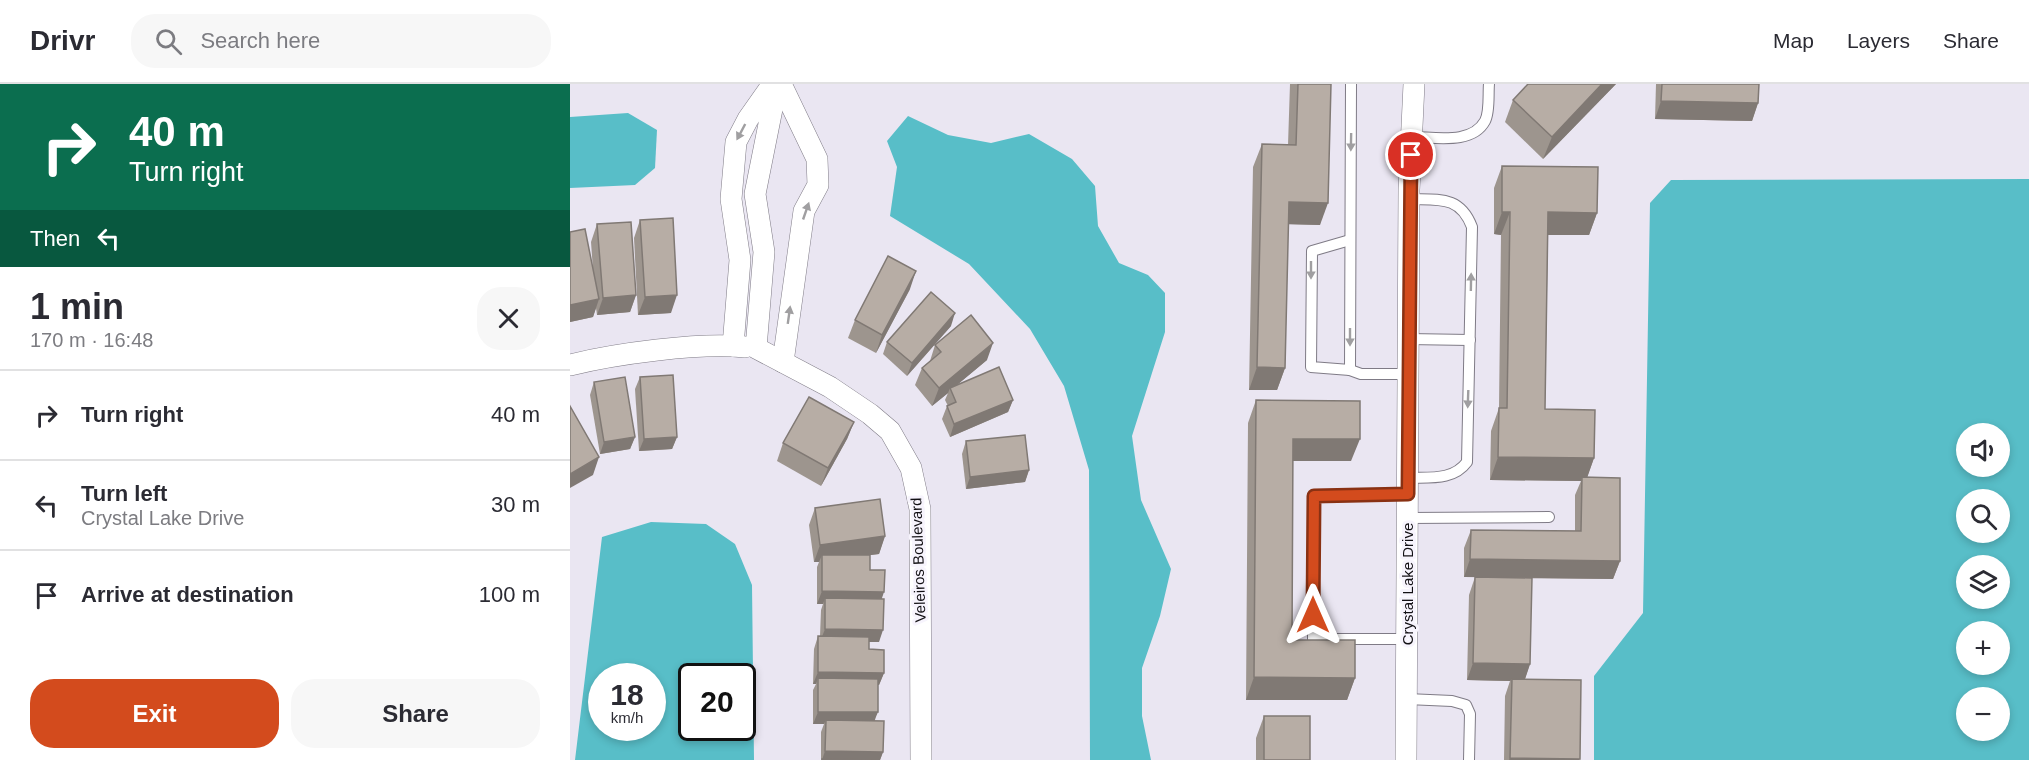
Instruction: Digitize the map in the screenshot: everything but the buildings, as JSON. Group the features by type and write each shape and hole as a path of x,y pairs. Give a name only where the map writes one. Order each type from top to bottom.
{"street":[{"path":"733,346 740,260 731,199 736,142 748,120 777,84"},
{"path":"570,365 643,353 733,346 756,348 764,252 755,194 777,84"},
{"path":"777,84 817,159 818,185 804,211 783,362"},
{"name":"Crystal Lake Drive","path":"1406,760 1409,199 1414,84"},
{"name":"Veleiros Boulevard","path":"756,348 830,387 870,414 890,431 911,468 920,509 921,760"}],"lane":[{"path":"1350,370 1351,84"},
{"path":"1412,137 1453,137 1474,134 1486,120 1489,84"},
{"path":"1407,639 1313,639 1313,627 1314,496 1408,486 1460,471 1467,462 1472,227 1466,212 1449,201 1409,199"},
{"path":"1350,240 1312,251 1311,367 1350,370 1361,374 1408,374"},
{"path":"1408,339 1470,340"},
{"path":"1407,518 1549,517"},
{"path":"1407,699 1452,701 1466,705 1470,714 1469,760"}],"water":[{"path":"628,113 657,130 655,168 635,185 570,188 570,117"},
{"path":"908,116 948,135 991,143 1029,134 1072,159 1095,186 1098,226 1119,263 1148,275 1165,293 1165,332 1132,436 1141,500 1171,569 1160,616 1142,668 1142,716 1151,760 1090,760 1089,470 1064,386 1030,329 969,264 890,216 897,167 887,141"},
{"path":"2029,179 2029,760 1594,760 1594,676 1643,613 1650,203 1671,180"},
{"path":"651,522 706,524 735,544 752,585 753,663 678,663 678,741 754,741 754,760 575,760 602,537"}],"route":[{"path":"1313,615 1314,496 1408,494 1411,155"}]}
